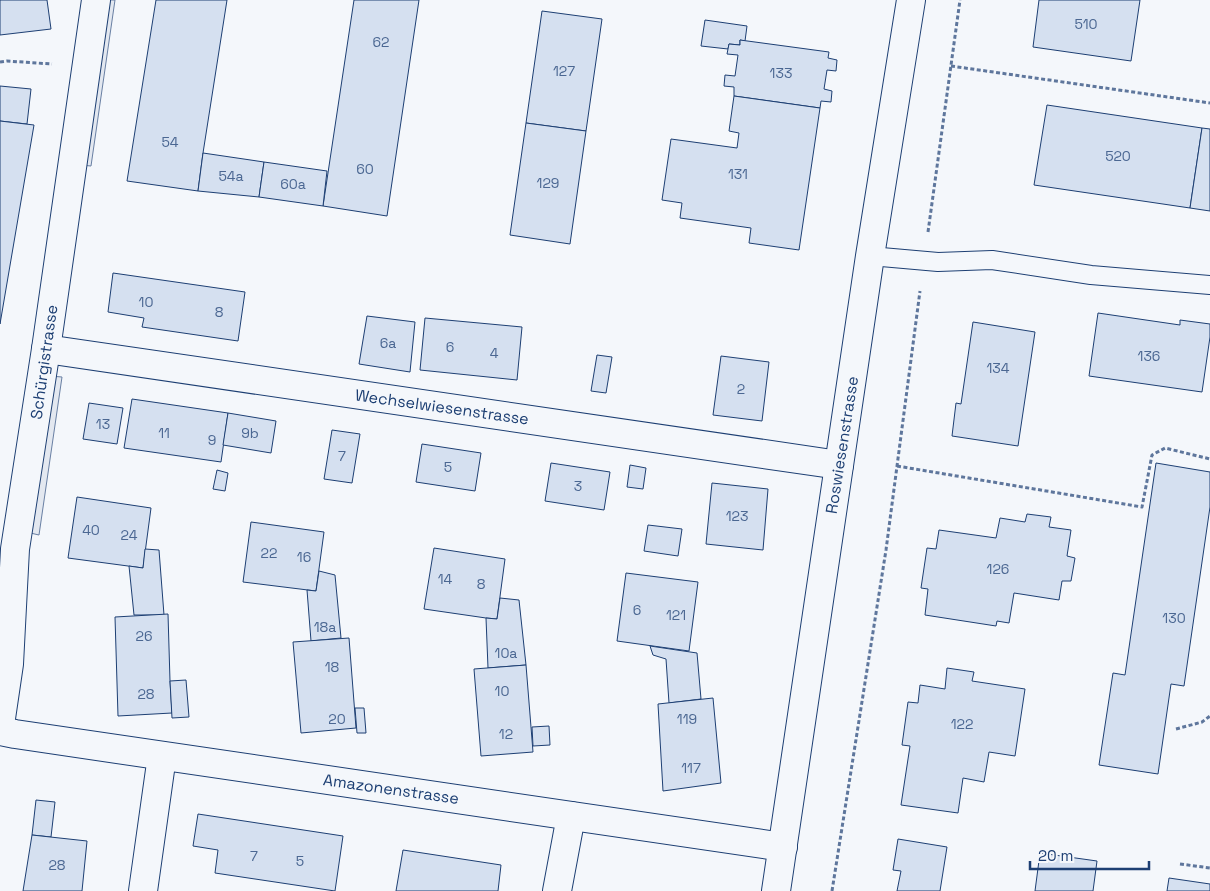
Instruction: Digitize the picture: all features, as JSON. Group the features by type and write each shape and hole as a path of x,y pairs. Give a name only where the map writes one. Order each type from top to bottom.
{"street":[{"name":"Schürgistrasse","path":"0,725 9,664 8,549 46,349 96,0"},
{"name":"Roswiesenstrasse","path":"776,891 870,256 911,0"},
{"name":"Wechselwiesenstrasse","path":"46,349 839,465"},
{"name":"Amazonenstrasse","path":"0,731 783,846"},
{"path":"143,891 162,756"},
{"path":"557,891 571,816"}],"lane":[{"path":"870,256 938,262 992,260 1091,275 1210,285"}],"path":[{"path":"832,891 886,550 960,0"},
{"path":"0,62 60,65"},
{"path":"950,66 1210,103"},
{"path":"897,466 1142,507 1152,455 1165,448 1210,459"},
{"path":"1176,729 1202,722 1210,716"},
{"path":"1180,864 1210,868"}],"shaded area":[{"path":"103,0 115,0 91,166 80,165"},
{"path":"50,376 62,377 39,535 26,532"}],"building":[{"path":"0,0 47,0 51,29 0,35"},
{"path":"156,0 227,0 198,191 127,181"},
{"path":"354,0 419,0 387,216 323,206"},
{"path":"1039,0 1140,0 1131,61 1033,47"},
{"path":"542,11 602,19 586,131 526,123"},
{"path":"705,20 747,26 745,41 740,40 740,45 729,44 728,49 701,46"},
{"path":"740,40 829,52 828,58 837,60 836,71 827,70 824,89 832,91 831,102 821,101 820,108 734,96 734,87 724,86 725,75 735,76 738,55 727,54 729,44 740,45"},
{"path":"0,86 31,89 27,124 0,121"},
{"path":"734,96 820,108 799,250 749,243 751,228 680,218 682,203 662,200 671,139 737,148 739,133 729,131"},
{"path":"1047,105 1202,128 1190,208 1034,185"},
{"path":"0,121 34,125 0,324"},
{"path":"526,123 586,131 570,244 510,235"},
{"path":"1202,128 1210,129 1210,211 1190,208"},
{"path":"203,153 264,162 259,197 198,191"},
{"path":"264,162 327,171 323,206 259,197"},
{"path":"113,273 245,292 238,341 142,327 144,318 108,312"},
{"path":"1098,313 1180,325 1180,320 1210,324 1210,337 1202,392 1089,376"},
{"path":"367,316 415,322 410,372 359,364"},
{"path":"425,318 522,327 517,380 420,370"},
{"path":"973,322 1035,332 1018,446 952,436 956,403 961,404"},
{"path":"597,355 612,357 606,393 591,391"},
{"path":"721,356 769,362 762,421 713,415"},
{"path":"132,399 228,413 221,462 124,448"},
{"path":"89,403 123,408 117,444 83,439"},
{"path":"228,413 276,421 271,453 223,445"},
{"path":"332,430 360,434 352,483 324,479"},
{"path":"422,444 481,453 475,491 416,482"},
{"path":"551,463 610,472 604,510 545,501"},
{"path":"1156,463 1210,472 1210,507 1184,686 1171,684 1158,774 1099,765 1113,673 1125,675"},
{"path":"630,465 646,468 643,489 627,487"},
{"path":"217,470 228,473 225,491 213,489"},
{"path":"712,483 768,489 763,550 706,544"},
{"path":"77,497 151,508 143,568 68,558"},
{"path":"1027,514 1051,517 1049,527 1071,530 1067,556 1075,558 1071,581 1062,581 1059,600 1014,593 1009,623 997,621 996,626 925,615 928,589 921,588 927,548 936,549 939,530 996,538 1000,518 1025,522"},
{"path":"251,522 324,532 316,591 243,582"},
{"path":"648,525 682,529 678,556 644,551"},
{"path":"434,548 505,559 497,619 424,609"},
{"path":"145,549 159,550 164,615 134,615 129,566 143,568"},
{"path":"319,571 335,575 341,638 311,641 307,590 316,591"},
{"path":"626,573 698,582 689,651 617,641"},
{"path":"500,598 519,600 526,665 488,668 486,618 497,619"},
{"path":"168,614 172,713 118,716 115,617"},
{"path":"349,638 356,728 301,733 293,642"},
{"path":"650,646 697,653 701,699 669,703 666,659 653,655"},
{"path":"526,665 533,752 481,756 474,669"},
{"path":"947,668 974,672 972,681 1025,689 1015,756 989,752 984,782 963,778 958,813 901,805 910,746 902,745 908,702 918,703 920,685 945,689"},
{"path":"186,680 189,717 172,718 170,681"},
{"path":"713,698 721,783 663,791 658,704"},
{"path":"355,708 364,708 366,733 357,733"},
{"path":"549,726 550,745 533,746 532,727"},
{"path":"36,800 55,802 51,837 32,835"},
{"path":"198,814 343,836 335,891 215,873 218,850 193,846"},
{"path":"32,835 87,841 82,891 23,891"},
{"path":"898,839 947,847 940,891 897,891 901,871 893,870"},
{"path":"403,850 501,865 498,891 396,891"},
{"path":"1040,853 1097,861 1093,891 1035,891"},
{"path":"1169,878 1210,884 1210,891 1167,891"}]}
